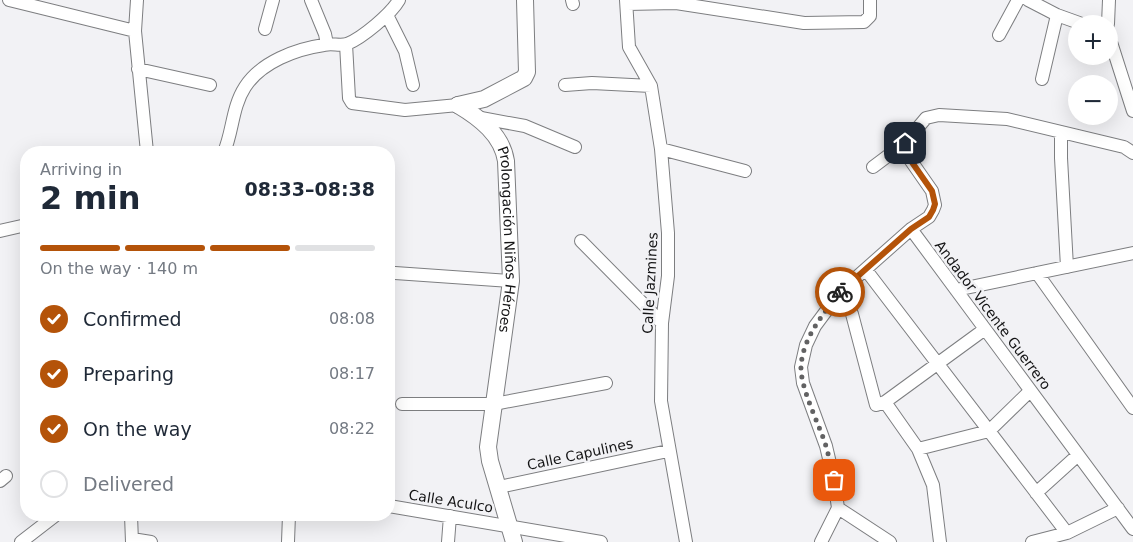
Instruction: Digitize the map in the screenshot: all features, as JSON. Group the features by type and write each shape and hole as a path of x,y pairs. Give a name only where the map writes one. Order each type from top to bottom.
{"main road":[{"path":"458,105 484,99 524,78 527,72 525,0"},
{"name":"Prolongación Niños Héroes","path":"458,105 481,118 504,150 511,281 488,447 490,461 514,542"}],"street":[{"path":"9,0 135,31"},
{"path":"137,0 135,31 146,146"},
{"path":"265,28 273,0"},
{"path":"311,0 325,34 327,44"},
{"path":"226,146 237,103 246,86 256,74 299,49 327,44 346,44 387,15 400,0"},
{"path":"627,2 676,3 804,23 864,22 868,20 870,0"},
{"path":"999,35 1018,0"},
{"path":"1028,0 1068,19"},
{"path":"1108,15 1109,0"},
{"name":"Calle Jazmines","path":"627,2 629,47 651,86 661,149 668,234 668,276 662,323 661,401 668,451 686,542"},
{"path":"387,15 405,51 414,85"},
{"path":"1042,79 1058,15"},
{"path":"346,44 349,98 352,103 405,110 458,105"},
{"path":"1118,64 1133,111"},
{"path":"138,69 210,85"},
{"path":"565,85 592,83 651,86"},
{"path":"873,167 905,143 926,118 949,114 1007,119 1124,147 1133,153"},
{"path":"481,118 525,126 575,147"},
{"path":"1062,132 1060,158 1067,267"},
{"path":"822,542 838,508 828,454 803,383 801,366 806,345 815,326 841,291 911,229 929,217 935,204 935,198 909,158 905,143"},
{"path":"661,149 745,171"},
{"path":"0,231 20,226"},
{"name":"Andador Vicente Guerrero","path":"911,229 1118,508 1132,531"},
{"path":"581,241 662,323"},
{"path":"956,290 1133,253"},
{"path":"866,270 1067,533"},
{"path":"395,273 511,281"},
{"path":"1037,273 1133,408"},
{"path":"841,291 852,314 880,404 918,450 933,485 940,542"},
{"path":"880,404 985,329"},
{"path":"402,404 494,404 606,383"},
{"path":"918,450 989,431 1030,391"},
{"name":"Calle Capulines","path":"499,487 668,451"},
{"path":"1036,493 1078,455"},
{"name":"Calle Aculco","path":"395,507 601,542"},
{"path":"838,508 890,542"},
{"path":"1032,542 1049,540 1067,533 1118,508"},
{"path":"448,542 450,516"},
{"path":"21,542 48,521"},
{"path":"132,521 132,540 151,542"},
{"path":"288,542 289,521"}],"way so far":[{"path":"834,480 826,446 803,383 801,366 806,345 815,326 840,292"}],"route":[{"path":"840,292 911,229 929,217 933,210 935,198 909,158 905,143"}]}
